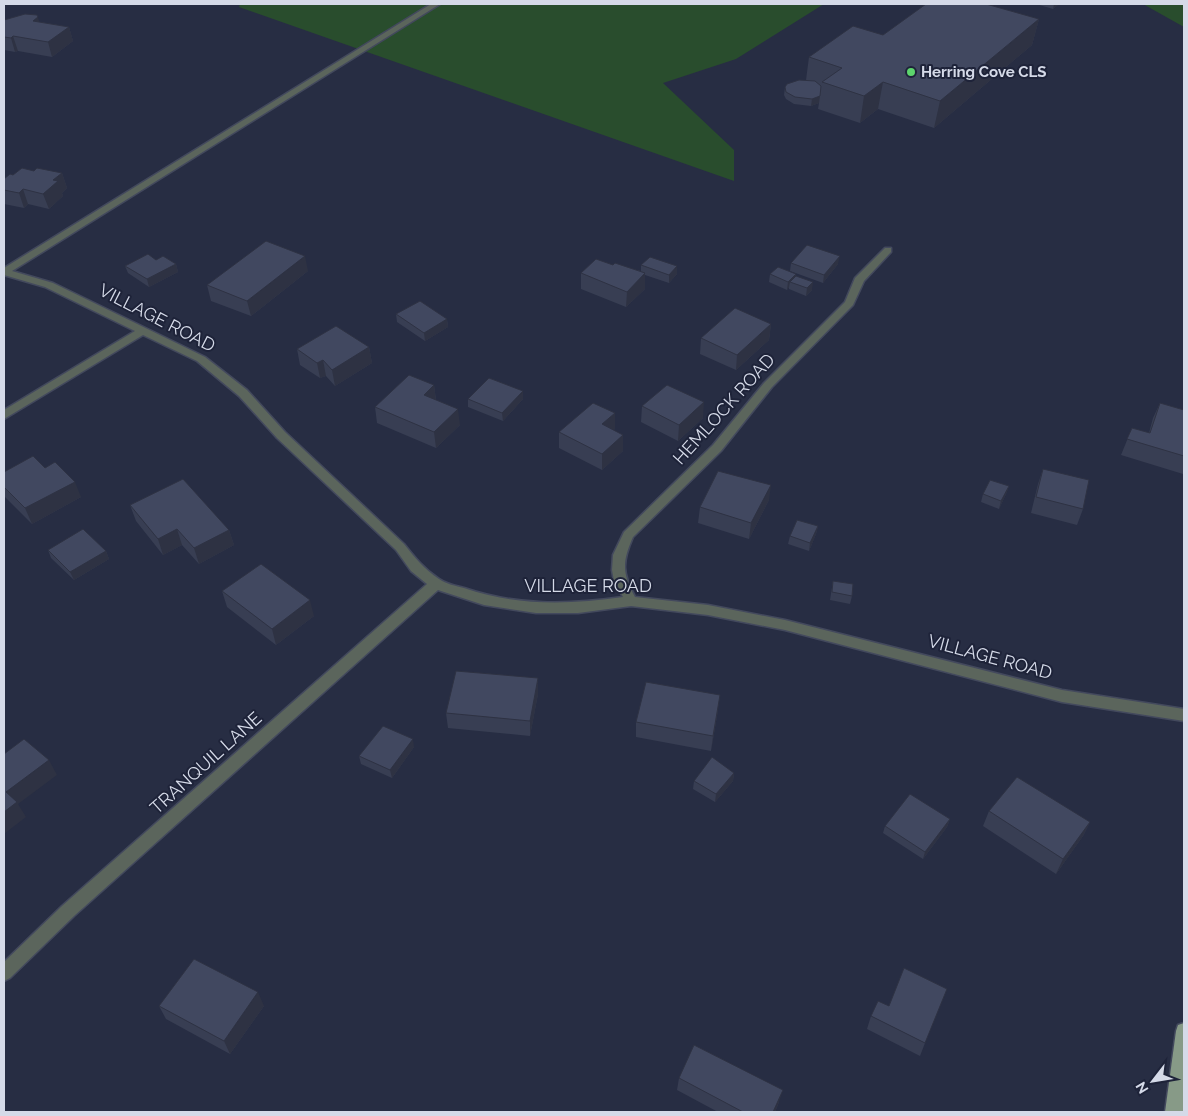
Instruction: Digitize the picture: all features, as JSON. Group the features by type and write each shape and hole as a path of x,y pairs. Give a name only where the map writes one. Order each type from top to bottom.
{"main road":[{"path":"1174,1112 1184,1031"}],"street":[{"path":"4,272 436,4"},
{"name":"HEMLOCK ROAD","path":"631,601 620,581 618,570 619,555 628,535 717,448 768,385 849,303 859,280 888,250"},
{"name":"VILLAGE ROAD","path":"4,272 49,285 201,359 243,393 281,435 400,547 416,568 436,584 484,600 536,608 578,608 631,601 708,610 785,625 1062,696 1184,715"},
{"path":"4,415 144,330"},
{"name":"TRANQUIL LANE","path":"4,973 68,911 436,584"}],"green space":[{"path":"240,4 824,4 736,59 663,83 734,150 734,181 239,7"},
{"path":"1143,4 1184,4 1184,27"}],"building":[{"name":"Herring Cove CLS","path":"926,4 986,4 1039,19 940,101 883,82 864,96 822,82 842,68 809,57 853,26 883,35"},
{"path":"25,14 37,15 38,17 33,21 69,27 48,42 13,36 11,38 4,37 4,20"},
{"path":"799,80 815,81 821,86 820,96 812,99 795,97 786,92 785,87 787,84"},
{"path":"22,168 34,171 37,168 62,173 53,180 58,181 43,194 23,189 19,193 4,190 4,179"},
{"path":"266,241 305,256 247,301 207,285"},
{"path":"807,245 840,256 824,275 791,263"},
{"path":"148,254 156,260 163,256 176,264 147,279 125,266"},
{"path":"650,257 677,266 669,275 641,265"},
{"path":"596,259 645,273 627,292 581,273"},
{"path":"778,267 796,274 788,282 770,274"},
{"path":"796,276 813,282 807,288 790,282"},
{"path":"420,301 447,319 424,333 396,314"},
{"path":"735,308 771,324 737,355 701,338"},
{"path":"336,326 369,347 332,370 323,360 317,363 297,349"},
{"path":"409,375 434,385 424,395 458,409 434,432 375,407"},
{"path":"489,378 523,391 502,413 468,399"},
{"path":"667,385 704,402 679,425 642,406"},
{"path":"593,403 615,413 602,424 623,435 602,454 559,432"},
{"path":"1160,403 1184,410 1184,456 1127,439 1132,428 1150,433"},
{"path":"33,456 45,468 55,462 75,482 25,508 4,487 4,472"},
{"path":"1043,469 1089,480 1083,509 1036,497"},
{"path":"718,471 771,485 751,523 700,507"},
{"path":"183,479 229,530 194,548 177,529 158,539 130,505"},
{"path":"990,480 1009,486 1001,501 983,494"},
{"path":"797,520 818,526 810,543 790,536"},
{"path":"83,529 106,551 70,572 48,550"},
{"path":"261,564 310,600 272,629 222,591"},
{"path":"833,581 853,584 852,596 832,592"},
{"path":"456,671 538,678 530,721 446,713"},
{"path":"646,682 720,695 713,736 636,722"},
{"path":"383,726 413,739 390,770 359,756"},
{"path":"24,739 49,760 6,792 17,802 4,812 4,754"},
{"path":"712,757 734,773 716,794 694,781"},
{"path":"1017,777 1090,822 1063,859 989,811"},
{"path":"910,794 950,819 925,852 885,826"},
{"path":"194,959 258,992 224,1041 159,1006"},
{"path":"904,968 947,989 925,1043 871,1016 878,1001 889,1006"},
{"path":"694,1045 783,1090 773,1112 743,1112 679,1078"}],"place":[{"name":"Herring Cove CLS","path":"911,72"}]}
